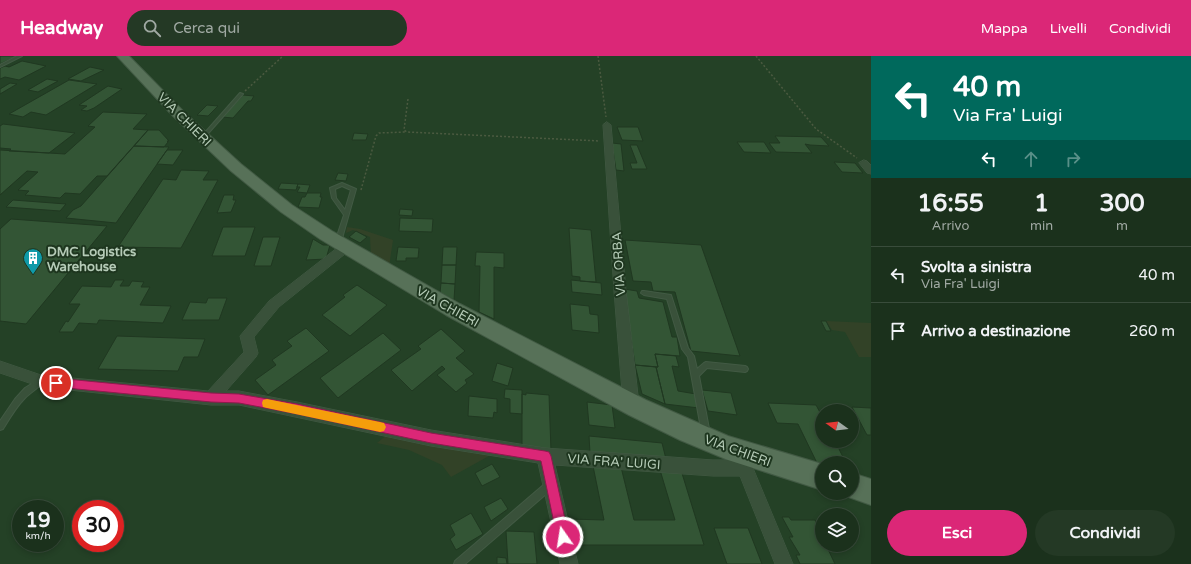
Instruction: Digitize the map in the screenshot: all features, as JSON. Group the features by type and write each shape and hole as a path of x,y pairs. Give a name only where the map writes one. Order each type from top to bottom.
{"main road":[{"name":"VIA CHIERI","path":"123,56 203,137 278,202 315,228 421,292 566,371 707,440 746,462 815,476"},
{"path":"859,488 871,492"}],"street":[{"name":"VIA ORBA","path":"607,124 620,291 631,404"},
{"path":"211,398 251,353 247,336 274,304 342,244"},
{"name":"VIA FRA' LUIGI","path":"0,367 41,381 211,398 239,398 431,438 545,456 713,468 746,462"},
{"path":"545,456 569,564"},
{"path":"746,462 784,564"}],"lane":[{"path":"0,66 20,56"},
{"path":"203,137 241,94"},
{"path":"342,244 346,214 354,189 342,184 332,188 334,198 346,214"},
{"path":"644,293 669,297 685,349 691,356 707,440"},
{"path":"695,375 706,365 745,369"},
{"path":"0,427 19,398 29,388 41,381"},
{"path":"458,564 551,484"}],"path":[{"path":"241,94 283,56"},
{"path":"598,56 607,124"},
{"path":"756,56 816,129 868,167"},
{"path":"408,99 404,130 408,132"},
{"path":"360,196 378,133 408,132 609,141"}],"green space":[{"path":"347,227 360,229 393,240 389,267 371,256 370,237 353,230 346,233"},
{"path":"826,321 871,323 871,357 859,357 845,332 832,330"},
{"path":"388,434 496,452 451,477 442,465 409,450 377,443"}],"building":[{"path":"0,56 17,56 0,64"},
{"path":"22,61 46,66 19,80 5,77 0,79 0,68 5,66 9,67"},
{"path":"90,67 104,70 81,81 68,79"},
{"path":"47,79 58,81 38,92 28,90"},
{"path":"69,80 97,84 46,115 31,112 23,117 9,114"},
{"path":"10,83 17,84 0,94 0,89"},
{"path":"108,86 122,89 94,108 87,111 81,110 87,106 79,105"},
{"path":"243,95 254,96 251,101 248,101 233,118 222,117"},
{"path":"207,105 218,106 208,116 197,115"},
{"path":"103,112 147,114 133,129 148,130 107,176 97,176 80,194 65,193 60,198 25,195 29,191 18,190 38,172 27,171 0,195 0,150 65,154 95,127 88,126"},
{"path":"3,124 75,133 49,153 9,151 11,149 0,148 0,126"},
{"path":"617,127 638,127 643,141 622,140"},
{"path":"148,130 159,130 169,141 167,141 168,142 164,147 134,146"},
{"path":"354,133 368,134 366,140 352,140"},
{"path":"775,136 821,137 829,146 805,144 812,153 776,152 769,143 780,143"},
{"path":"737,142 764,142 771,153 744,152"},
{"path":"612,143 621,144 624,171 616,170"},
{"path":"630,145 637,145 647,169 632,169 630,163 637,163"},
{"path":"134,146 169,147 116,223 66,218 73,210 81,206"},
{"path":"167,150 183,150 173,165 157,164"},
{"path":"834,162 855,163 863,173 842,172"},
{"path":"181,170 209,171 203,180 218,180 181,248 118,247 163,179 176,180"},
{"path":"338,173 348,174 346,181 335,180"},
{"path":"281,183 298,184 296,190 278,189"},
{"path":"298,184 310,185 307,193 297,192 300,187 297,187"},
{"path":"307,193 321,193 320,197 322,197 319,208 298,207 302,197 305,197"},
{"path":"224,195 234,195 233,200 236,200 231,212 217,213"},
{"path":"13,200 66,204 60,211 6,207"},
{"path":"400,209 413,210 412,216 399,215"},
{"path":"400,218 433,219 432,232 399,231"},
{"name":"DMC Logistics Warehouse","path":"11,219 107,226 26,324 0,321 0,229"},
{"path":"223,227 255,227 245,256 212,256"},
{"path":"569,228 591,230 596,282 580,281 580,277 572,276"},
{"path":"356,231 367,237 360,243 349,237"},
{"path":"263,237 280,237 271,266 254,266"},
{"path":"313,239 323,245 330,245 326,259 306,260"},
{"path":"625,240 701,245 740,356 691,351 675,292 653,291 651,282 633,281"},
{"path":"398,247 419,248 418,258 406,258 406,261 396,261"},
{"path":"443,247 457,247 456,265 442,265"},
{"path":"476,252 504,253 504,268 494,267 494,319 479,312 480,266 475,266"},
{"path":"442,265 456,265 455,284 441,283"},
{"path":"115,280 124,280 120,286 129,286 132,281 144,282 141,287 150,287 140,305 171,306 163,323 99,320 97,324 79,323 73,332 59,332 80,304 69,304 82,286 111,287"},
{"path":"571,280 601,283 602,295 572,292"},
{"path":"441,283 455,284 454,300 440,293"},
{"path":"357,285 387,305 350,336 322,315 345,297 343,295"},
{"path":"624,289 637,291 639,298 663,302 672,337 677,337 680,356 655,354 658,367 635,365"},
{"path":"208,298 227,298 219,320 182,320 190,302 206,303"},
{"path":"570,304 589,306 590,314 598,315 599,333 572,330"},
{"path":"821,321 826,321 831,331 826,331"},
{"path":"306,328 329,351 268,395 255,380 276,365 272,360 292,346 287,341"},
{"path":"441,329 465,351 456,358 474,374 465,380 467,383 456,392 437,375 445,369 442,366 412,391 391,370 421,349 418,346"},
{"path":"383,333 401,350 338,398 320,378"},
{"path":"117,336 205,339 198,357 184,357 178,371 98,369"},
{"path":"655,354 676,356 679,367 672,366 678,391 696,394 699,408 665,404 656,367 658,367"},
{"path":"497,363 513,368 508,386 492,381"},
{"path":"635,365 656,367 665,404 642,394"},
{"path":"505,389 522,390 522,414 510,413 510,399 504,398"},
{"path":"702,390 731,393 737,415 708,411"},
{"path":"526,393 549,395 551,451 522,448 522,394 526,395"},
{"path":"469,396 497,399 497,413 494,412 493,418 468,416"},
{"path":"587,402 612,405 615,428 589,425"},
{"path":"768,403 815,405 815,448 838,448 842,456 815,456 815,459 798,424 777,423"},
{"path":"859,407 871,408 871,435 867,435 859,420"},
{"path":"589,436 662,443 666,459 590,453"},
{"path":"492,464 500,477 482,486 475,473"},
{"path":"593,466 621,467 634,520 675,520 660,470 681,470 704,545 577,545 576,535 572,535 569,519 604,520"},
{"path":"501,498 508,509 491,521 484,507"},
{"path":"471,513 483,534 456,550 450,539 455,535 450,525"},
{"path":"782,517 789,517 791,520 815,520 815,552 829,552 835,564 800,564 796,555 800,555 789,537 793,537"},
{"path":"714,528 748,528 762,564 727,564"},
{"path":"506,531 534,532 537,564 508,564"},
{"path":"497,557 506,558 507,564 497,564"}],"slow traffic":[{"path":"267,403 380,427"}],"place":[{"name":"DMC Logistics Warehouse","path":"33,275"}],"route":[{"path":"56,383 211,398 239,398 431,438 545,456 563,537"}]}
